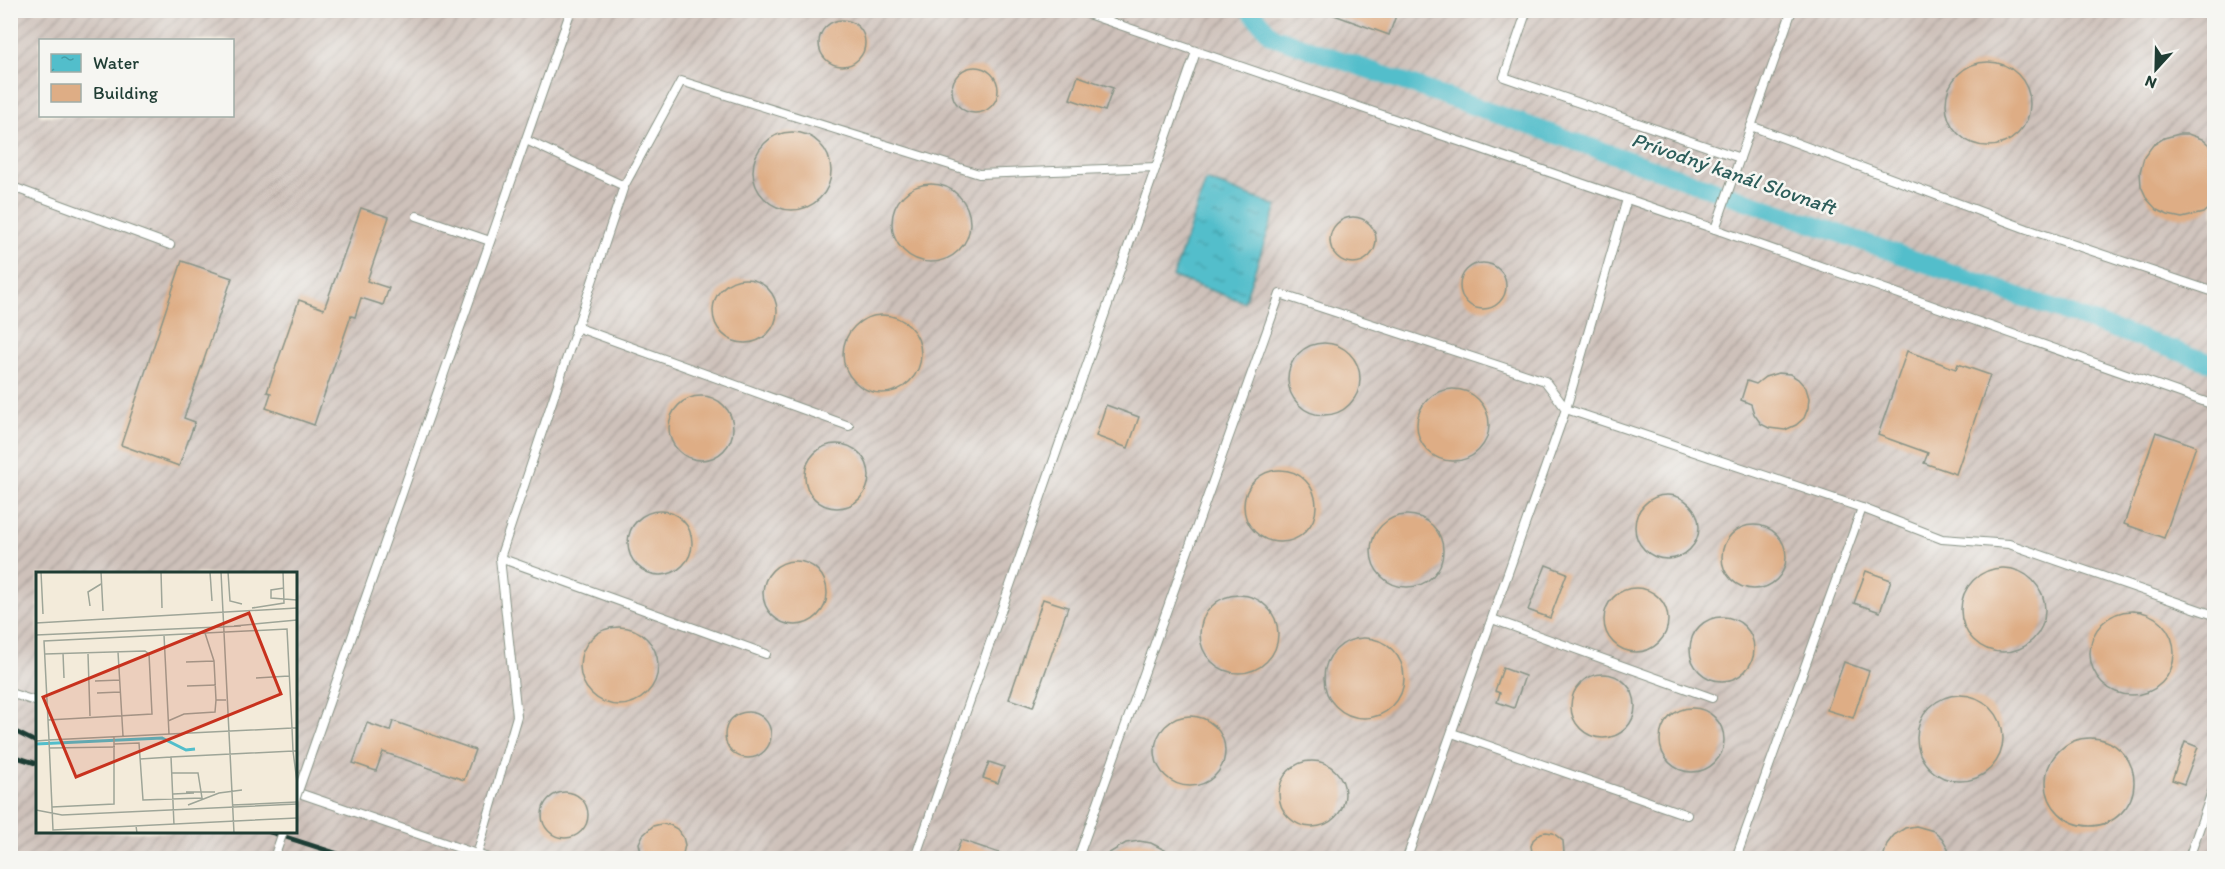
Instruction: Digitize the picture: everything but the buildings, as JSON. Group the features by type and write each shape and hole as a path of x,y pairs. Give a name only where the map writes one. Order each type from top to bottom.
{"lane":[{"path":"297,794 571,10"},
{"path":"1076,10 1714,229 2214,405"},
{"path":"1527,10 1504,77 1740,158"},
{"path":"1714,229 1792,10"},
{"path":"915,858 1196,52"},
{"path":"477,855 518,716 500,558 624,186 681,81 979,174 1156,167"},
{"path":"1751,126 2027,229 2214,292"},
{"path":"526,140 624,186"},
{"path":"10,186 170,244"},
{"path":"1407,858 1566,409 1627,199"},
{"path":"417,216 490,241"},
{"path":"1078,858 1280,294 1545,381 1566,409 1862,508 1942,539 2009,544 2214,615"},
{"path":"576,327 849,426"},
{"path":"1736,858 1862,508"},
{"path":"500,558 766,654"},
{"path":"1492,619 1712,698"},
{"path":"10,693 36,701"},
{"path":"1452,733 1687,815"},
{"path":"2189,858 2214,786"},
{"path":"297,792 488,858"},
{"path":"274,858 283,833"}],"shaded area":[{"path":"10,11 2214,11 2214,858 11,858"}],"water":[{"path":"1206,180 1277,206 1244,302 1173,277"}],"waterway":[{"name":"Prívodný kanál Slovnaft","path":"1249,10 1272,36 2214,364"}],"railway":[{"path":"10,729 36,742"},
{"path":"10,755 36,763"},
{"path":"273,833 351,858"}]}
